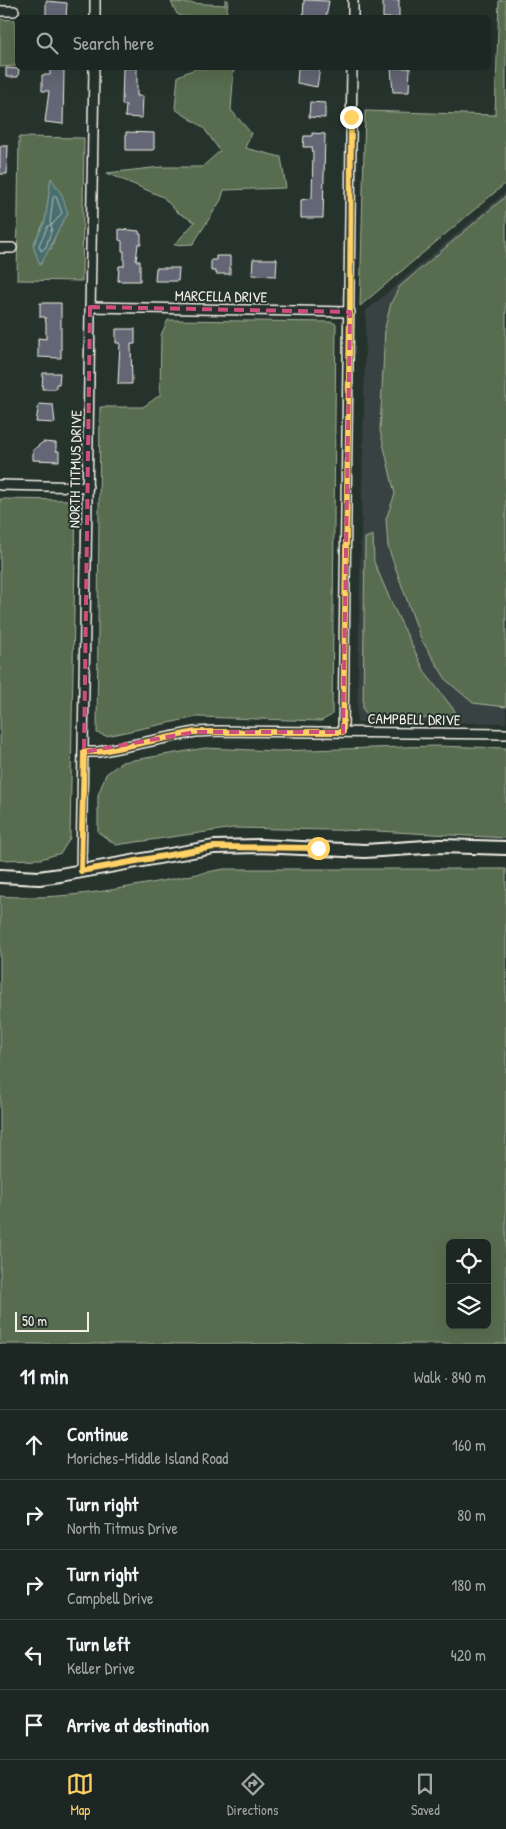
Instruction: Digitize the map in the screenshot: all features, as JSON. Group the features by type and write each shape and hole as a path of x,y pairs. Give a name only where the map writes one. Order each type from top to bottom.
{"main road":[{"path":"0,876 39,878 214,847 260,846 365,850 441,846 506,848"}],"street":[{"path":"95,0 95,15"},
{"path":"353,0 353,15"},
{"path":"0,10 14,11"},
{"name":"NORTH TITMUS DRIVE","path":"81,871 94,70"},
{"path":"343,732 352,70"},
{"path":"0,248 12,248"},
{"name":"MARCELLA DRIVE","path":"90,307 350,312"},
{"path":"0,485 88,487"},
{"name":"CAMPBELL DRIVE","path":"84,752 98,752 195,732 506,734"}],"highlighted area":[{"path":"90,307 350,312 343,732 195,732 84,752"}],"shaded area":[{"path":"506,192 506,723 357,722 366,311"}],"green space":[{"path":"225,0 228,0 226,15 179,15 171,2 225,5"},
{"path":"499,0 506,0 506,183 360,306 365,111 495,115"},
{"path":"0,19 15,20 15,66 0,67"},
{"path":"192,70 234,70 231,110 251,133 245,148 281,157 286,188 224,190 221,200 193,244 174,245 195,222 177,212 163,197 107,173 161,167 202,167 220,151 203,127 175,109 178,76"},
{"path":"19,137 84,138 82,281 17,280","holes":["68,214 58,227 51,249 33,245 45,221"]},
{"path":"506,196 506,707 473,703 447,681 421,639 388,547 386,519 395,494 380,430 385,328 391,303 399,287"},
{"path":"168,320 332,322 336,324 332,715 321,721 197,717 106,736 97,733 100,407 143,407 160,395 161,335"},
{"path":"0,499 76,500 70,838 61,853 41,859 0,860"},
{"path":"373,535 374,562 392,604 426,674 455,711 454,718 370,719 363,709 365,538"},
{"path":"435,746 506,748 506,838 376,831 234,828 116,845 98,832 98,795 106,774 122,762 205,748 277,751"},
{"path":"224,869 506,869 506,1344 0,1344 0,896 28,897 85,894"}],"water":[{"path":"51,178 62,195 68,214 40,265 33,246 45,221"}],"building":[{"path":"304,0 329,1 327,15 303,15"},
{"path":"383,0 399,0 399,15 383,15"},
{"path":"46,1 67,3 66,15 46,15"},
{"path":"6,68 19,70 18,77 6,77"},
{"path":"50,70 64,70 63,124 45,122 49,91 42,91 42,75 50,75"},
{"path":"123,70 137,70 137,96 143,96 142,118 125,117 126,105 122,105"},
{"path":"298,70 320,70 317,87 297,83"},
{"path":"391,70 410,70 409,92 393,92"},
{"path":"310,102 325,103 325,118 309,117"},
{"path":"126,132 154,133 154,150 126,150"},
{"path":"312,133 325,134 323,218 301,218 301,200 312,198 312,147 303,147 304,136 312,136"},
{"path":"0,146 8,146 7,174 0,174"},
{"path":"119,229 139,231 139,234 141,234 141,244 138,244 136,261 140,261 140,281 118,281 119,266 124,266 124,251 122,251 122,241 119,240"},
{"path":"216,256 230,256 230,274 216,274 216,271 211,271 211,260 216,260"},
{"path":"253,259 277,259 276,276 252,275"},
{"path":"156,268 179,268 178,281 155,281"},
{"path":"40,303 61,303 61,358 38,357 38,338 46,339 45,317 40,317"},
{"path":"116,329 135,329 135,344 131,344 132,384 118,384 120,343 116,343"},
{"path":"43,373 60,373 59,384 56,384 56,389 42,389"},
{"path":"39,404 53,405 55,423 36,422"},
{"path":"43,442 56,443 56,451 59,451 59,461 33,460 33,450"}],"route":[{"path":"318,848 214,847 182,851 81,871 84,752 98,752 195,732 343,732 350,312 351,117"}]}
